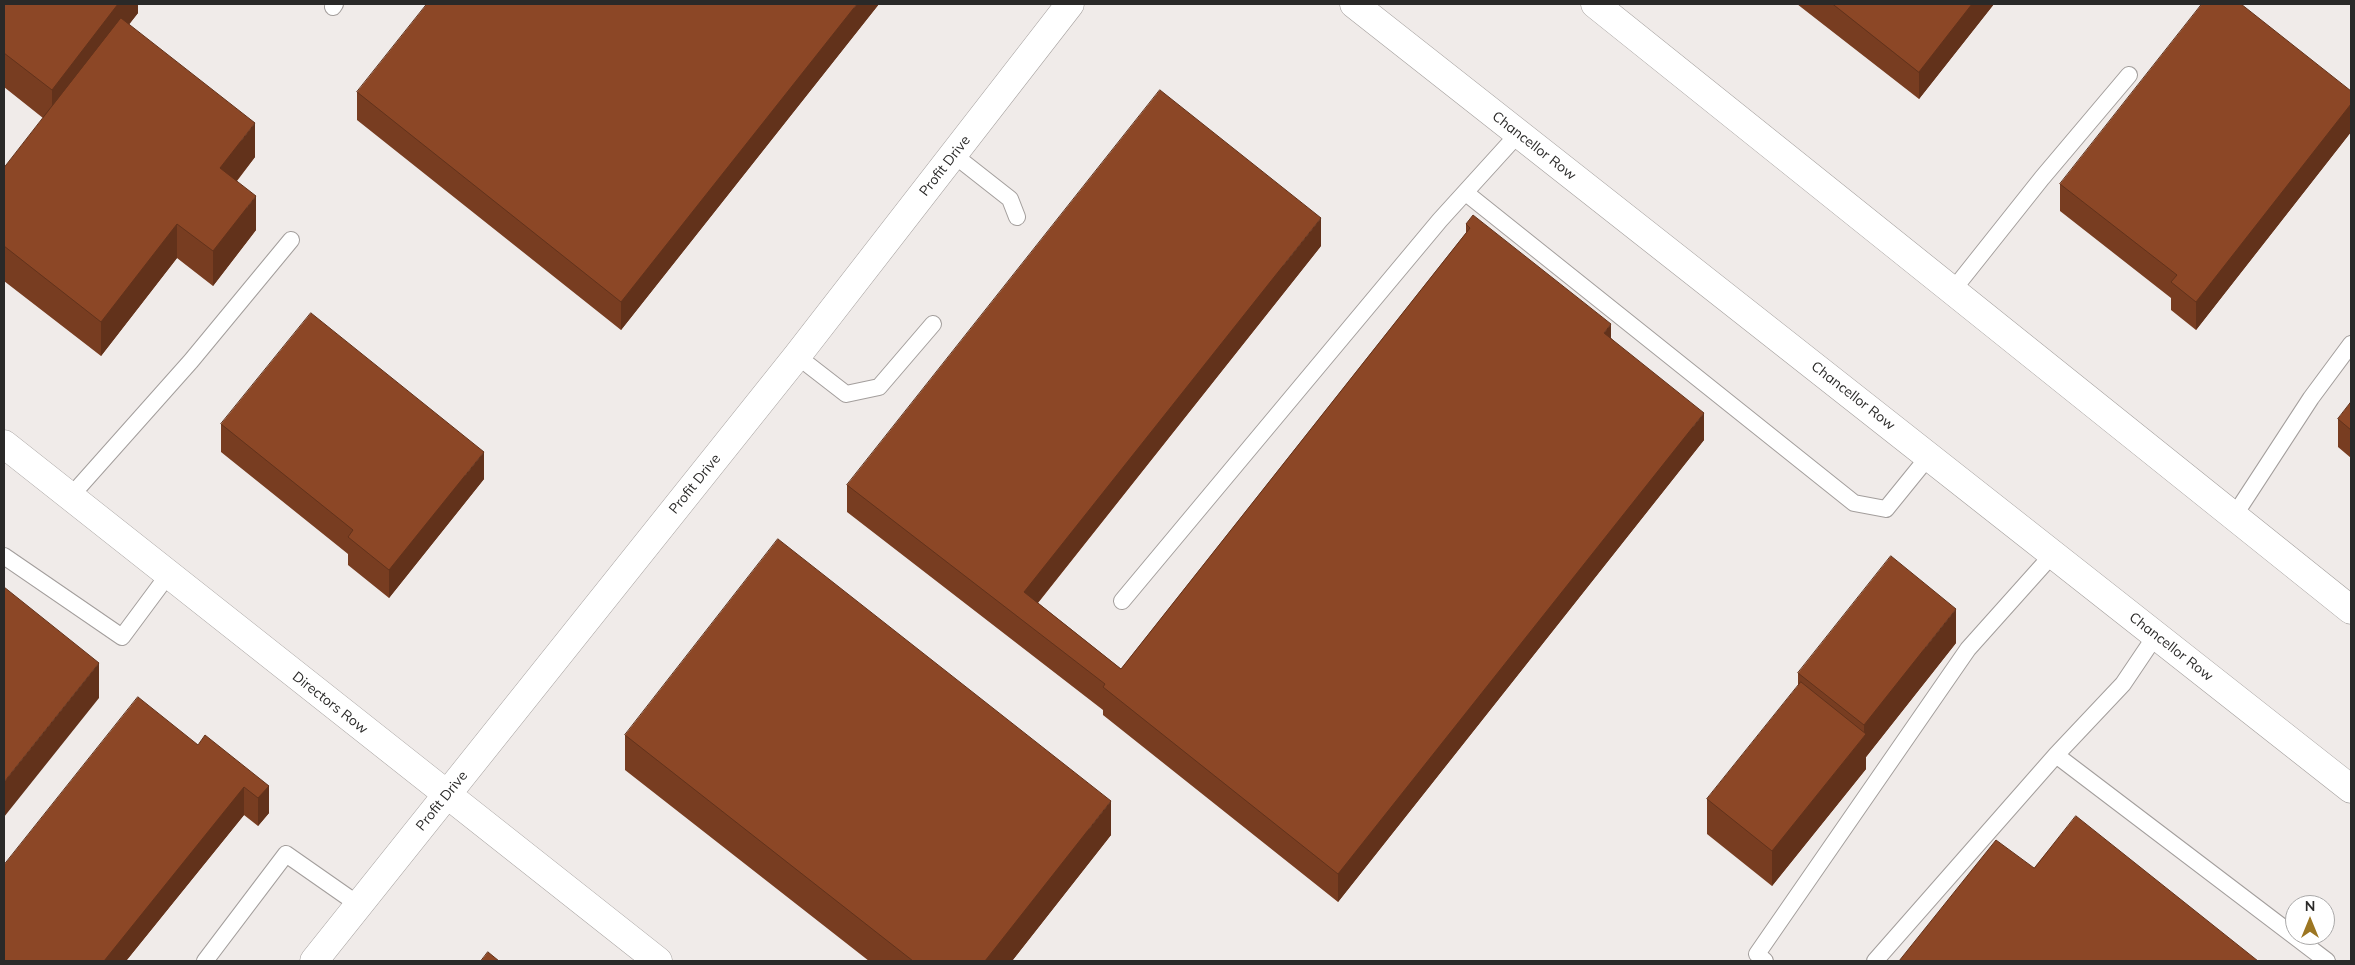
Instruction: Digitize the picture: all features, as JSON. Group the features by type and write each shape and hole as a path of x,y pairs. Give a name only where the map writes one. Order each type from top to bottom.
{"street":[{"name":"Profit Drive","path":"314,961 797,356 1070,4"},
{"name":"Chancellor Row","path":"1354,4 2351,789"},
{"path":"1595,4 2351,610"},
{"name":"Directors Row","path":"4,444 658,961"}],"lane":[{"path":"1953,290 2042,178 2129,75"},
{"path":"1122,601 1440,220 1519,134"},
{"path":"954,155 1010,199 1017,217"},
{"path":"1466,193 1854,503 1886,509 1929,456"},
{"path":"70,497 190,361 291,240"},
{"path":"797,356 846,394 879,387 933,324"},
{"path":"2234,516 2311,398 2351,344"},
{"path":"1765,961 1757,954 1968,650 2053,554"},
{"path":"4,556 122,637 168,575"},
{"path":"1875,961 2122,684 2156,635"},
{"path":"2056,756 2327,961"},
{"path":"205,961 286,854 359,905"}],"building":[{"path":"4,4 118,4 52,90 4,53"},
{"path":"427,4 857,4 621,302 357,92"},
{"path":"1833,4 1972,4 1919,72"},
{"path":"2202,4 2241,4 2351,91 2351,104 2196,302 2171,282 2177,275 2060,184"},
{"path":"121,18 255,123 220,168 256,196 213,251 177,224 101,322 4,246 4,168"},
{"path":"1160,90 1321,218 1024,592 1121,669 1470,228 1466,224 1473,215 1611,324 1604,333 1704,413 1338,874 1103,687 1105,684 847,485"},
{"path":"311,313 484,452 389,570 348,537 353,530 221,424"},
{"path":"2351,402 2351,430 2338,419"},
{"path":"778,539 1111,801 985,961 913,961 625,735"},
{"path":"1891,556 1956,609 1864,725 1798,673"},
{"path":"4,587 99,663 4,782"},
{"path":"1801,682 1866,734 1772,851 1707,799"},
{"path":"138,697 198,745 205,735 269,786 258,798 244,787 104,961 4,961 4,865"},
{"path":"2076,816 2258,961 1899,961 1996,840 2034,868"},
{"path":"488,952 499,961 481,961"}]}
